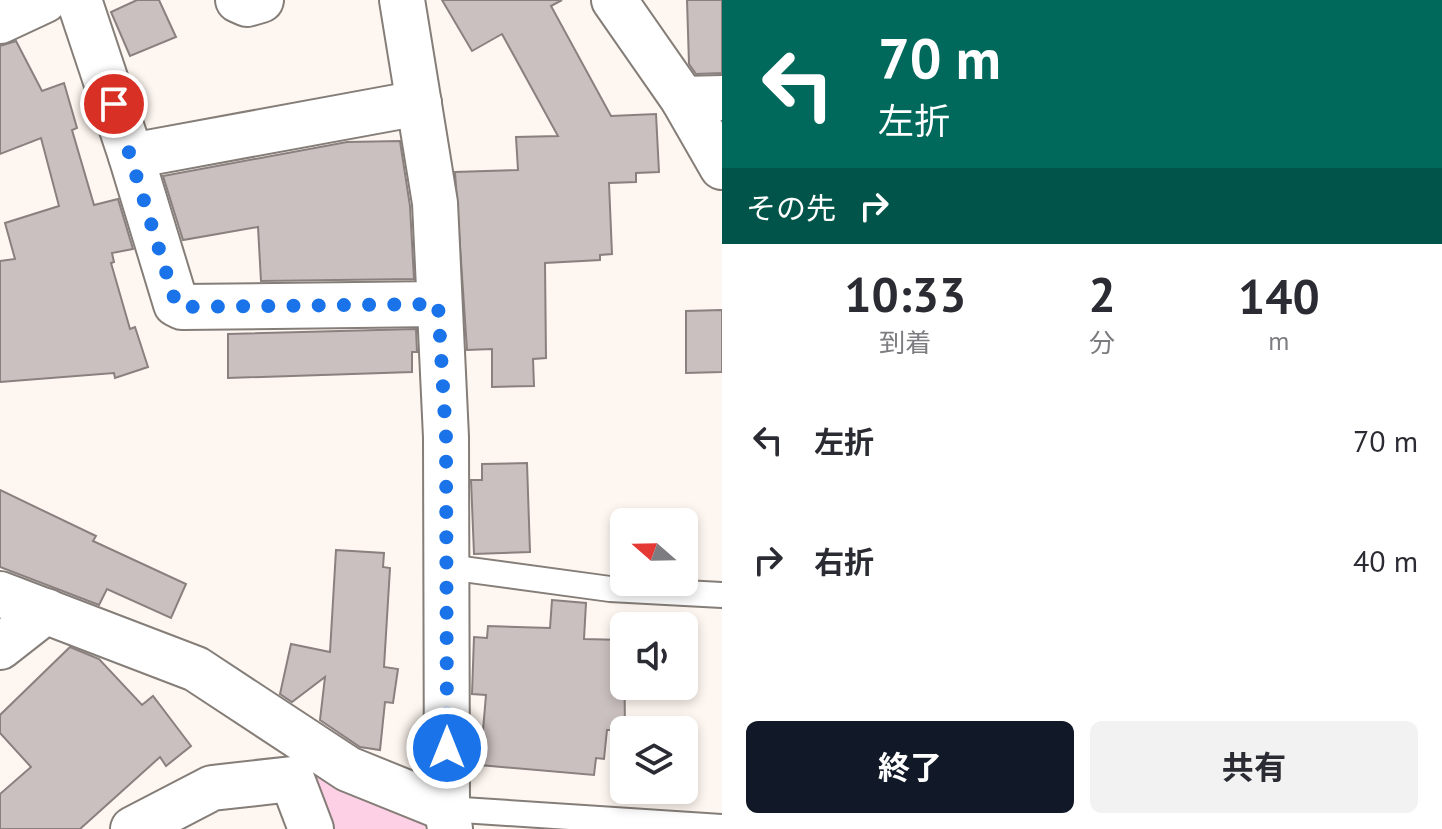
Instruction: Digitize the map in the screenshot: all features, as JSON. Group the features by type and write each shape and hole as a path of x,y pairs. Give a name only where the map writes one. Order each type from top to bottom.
{"street":[{"path":"0,21 45,0"},
{"path":"79,0 176,304 182,307 438,304"},
{"path":"238,0 247,4 261,0"},
{"path":"0,594 196,669 348,769 449,819 446,437 435,203 402,0"},
{"path":"614,0 702,99 722,167"},
{"path":"131,156 419,103"},
{"path":"0,647 46,611"},
{"path":"133,829 212,788 292,779 311,829"}],"lane":[{"path":"448,567 610,589 722,595"},
{"path":"449,819 722,827"}],"shaded area":[{"path":"305,769 434,816 424,829 324,829"}],"building":[{"path":"137,0 159,0 176,37 130,56 111,12"},
{"path":"442,0 562,0 551,6 611,116 656,114 659,172 636,173 636,182 609,183 612,254 600,255 600,260 545,263 546,358 533,359 534,386 492,387 492,349 467,350 455,172 518,170 516,137 558,136 502,34 472,51"},
{"path":"687,0 722,0 722,73 696,74 689,64"},
{"path":"16,41 42,91 64,83 77,128 72,130 94,205 118,199 133,249 112,253 114,262 111,263 130,329 135,327 148,367 115,378 114,373 0,382 0,261 15,259 5,223 59,206 41,138 0,154 0,46"},
{"path":"400,141 410,206 414,279 261,281 258,227 183,240 163,176 347,142"},
{"path":"722,310 722,372 686,373 686,311"},
{"path":"416,329 417,352 412,352 412,372 228,378 228,334"},
{"path":"527,463 530,552 474,554 471,480 482,480 482,464"},
{"path":"0,490 96,536 93,541 186,584 171,618 107,589 99,605 0,567"},
{"path":"336,550 384,553 383,567 390,568 384,667 398,669 393,703 385,702 380,750 360,747 320,720 325,677 292,702 280,694 291,644 330,652"},
{"path":"552,600 586,603 584,639 610,640 610,700 625,700 625,716 610,716 604,759 596,758 594,775 480,765 486,695 472,694 474,637 487,638 488,626 550,628"},
{"path":"70,647 99,659 142,705 153,696 191,746 166,766 160,757 80,829 0,829 0,794 31,767 0,733 0,715"}],"route":[{"path":"114,104 176,304 182,307 438,304 446,437 447,748"}]}
